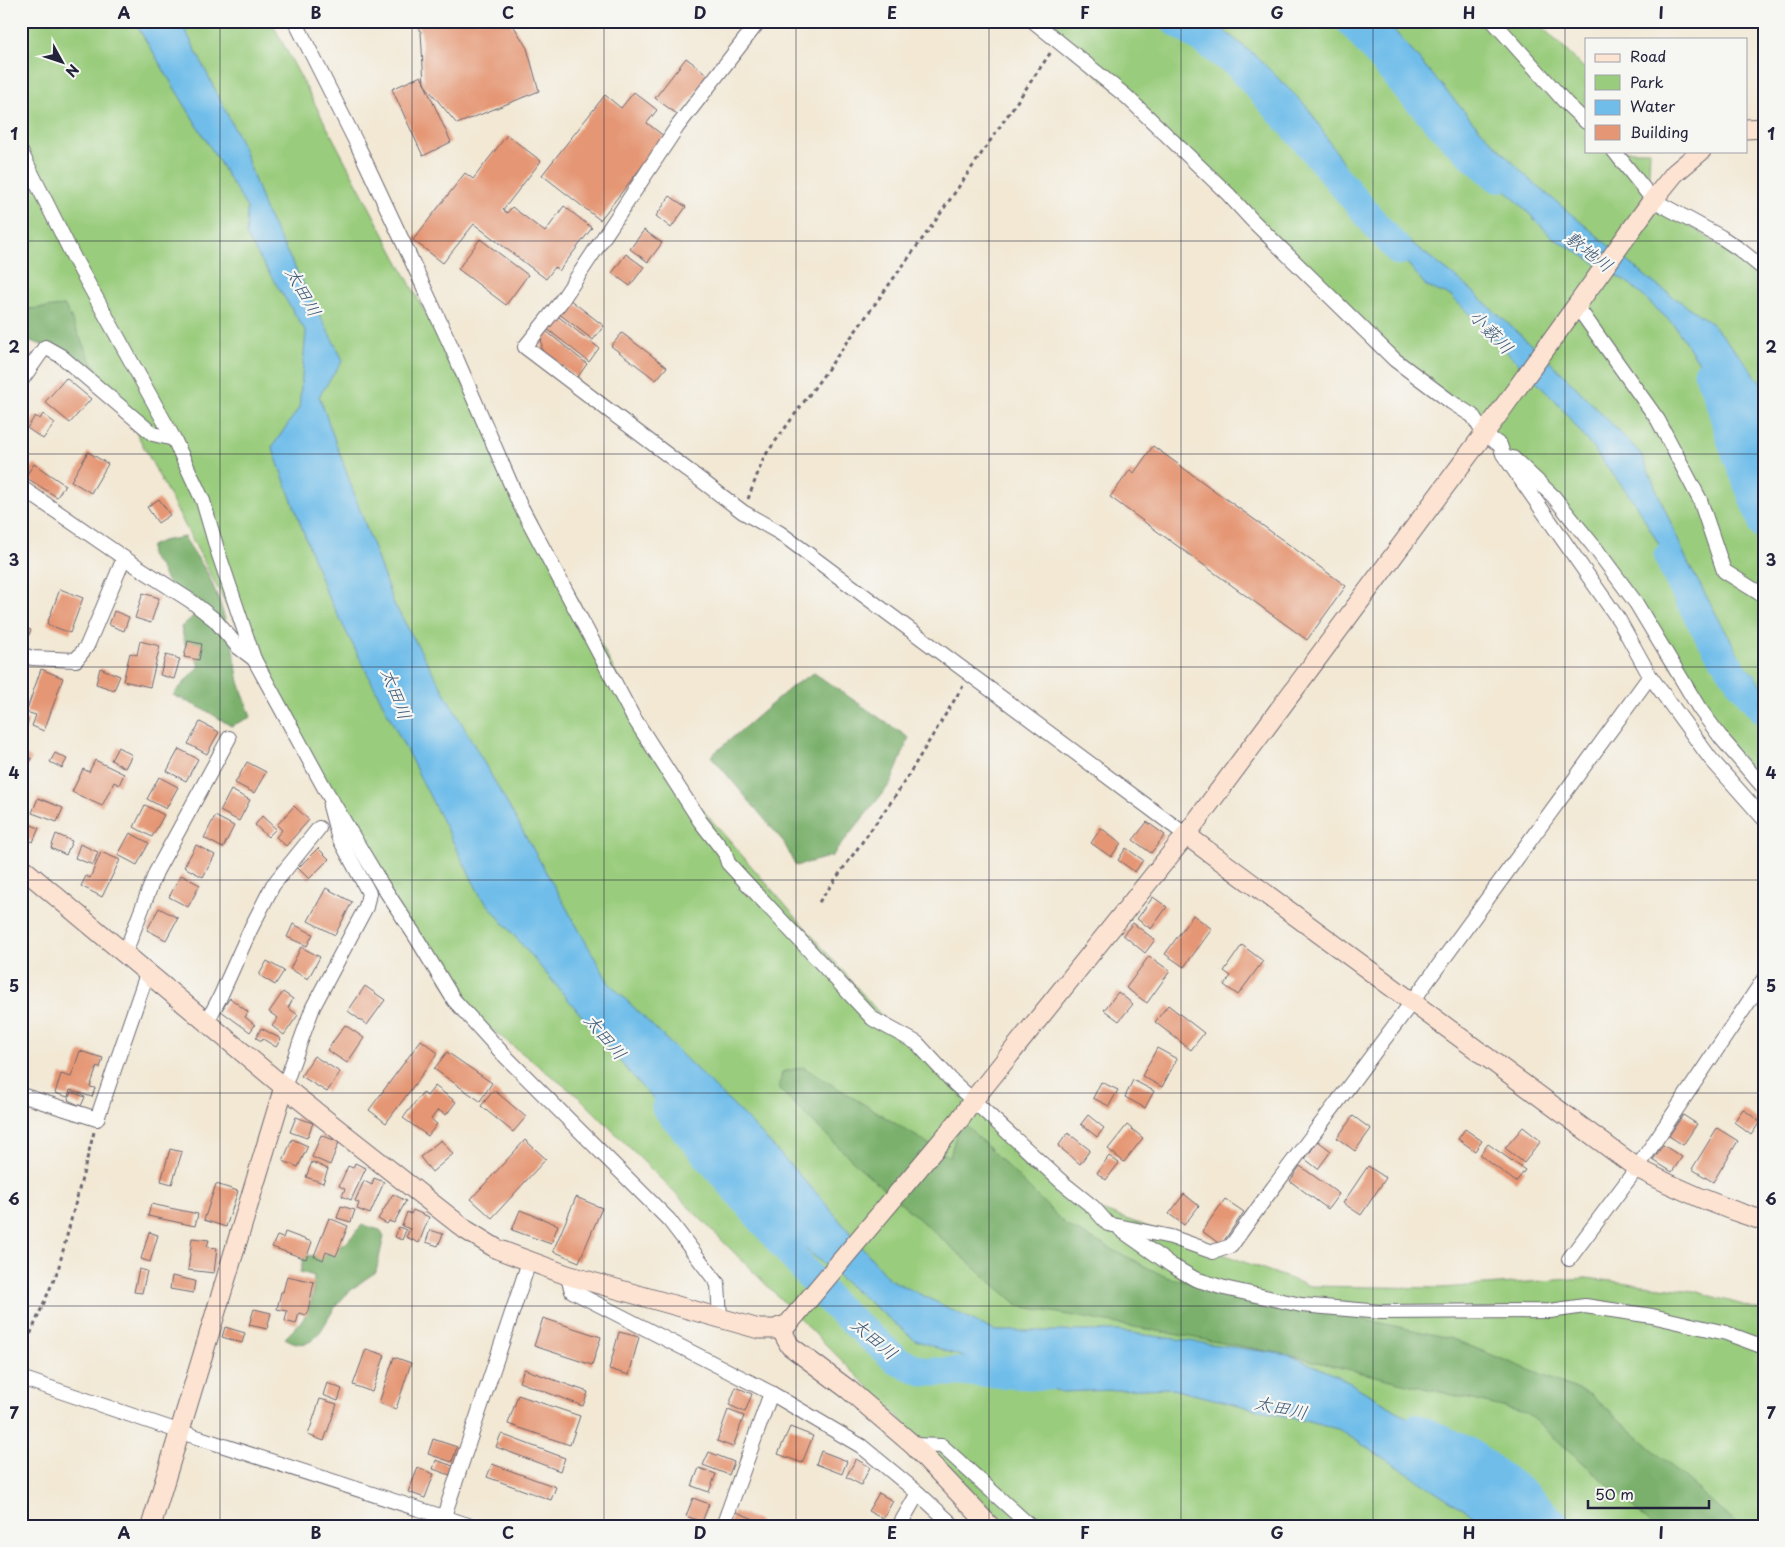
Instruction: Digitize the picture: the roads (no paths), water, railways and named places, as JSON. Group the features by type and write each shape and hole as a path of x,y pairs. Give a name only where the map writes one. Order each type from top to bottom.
{"street":[{"path":"294,21 357,144 422,282 519,503 632,716 700,822 725,853 728,863 873,1019 917,1043 953,1082 974,1099 1063,1183 1093,1207 1108,1224 1171,1237 1213,1252 1231,1246 1650,676"},
{"path":"758,21 677,127 560,303 524,347 743,512 780,533 970,674 1030,721 1637,1168 1717,1206 1764,1221"},
{"path":"1033,21 1137,106 1395,360 1473,416 1484,434 1500,445 1554,496 1636,603 1699,708 1722,739 1764,788"},
{"path":"1493,21 1566,103 1585,121"},
{"path":"1748,129 1764,128"},
{"path":"21,152 74,258 174,439 203,502 254,659 325,789 382,885 454,1000 504,1055 669,1220 718,1284 720,1318"},
{"path":"1615,152 1651,202 1721,237 1764,270"},
{"path":"21,867 148,971 284,1087 466,1230 497,1249 567,1276 758,1329 775,1329 784,1326 960,1119 1186,835 1484,434 1651,202 1675,173 1700,152"},
{"path":"1576,305 1658,420 1700,500 1724,571 1764,596"},
{"path":"21,382 45,347 61,356 153,434 174,439"},
{"path":"1500,445 1503,454 1619,620 1650,676 1710,758 1764,819"},
{"path":"21,487 124,558 191,600 215,620 238,646 254,659"},
{"path":"21,654 32,658 76,660 87,646 124,558"},
{"path":"125,953 156,872 229,738"},
{"path":"151,1526 284,1087 313,1007 366,908 369,893 338,836 325,789"},
{"path":"207,1022 273,885 320,828"},
{"path":"21,1095 97,1119 148,971"},
{"path":"1569,1260 1637,1168 1764,979"},
{"path":"1116,1226 1195,1279 1224,1288 1301,1306 1381,1312 1550,1311 1585,1306 1652,1316 1726,1333 1764,1347"},
{"path":"442,1521 530,1262"},
{"path":"567,1276 572,1291 771,1394 861,1446 918,1493 954,1526"},
{"path":"784,1326 790,1346 849,1390 913,1445 990,1526"},
{"path":"21,1378 442,1521 471,1526"},
{"path":"723,1526 771,1394"},
{"path":"913,1445 942,1446 1030,1526"},
{"path":"898,1526 918,1493"}],"water":[{"path":"134,21 181,21 242,144 266,212 343,360 319,396 393,602 609,983 751,1123 820,1197 889,1279 995,1331 1117,1331 1289,1355 1340,1377 1452,1444 1535,1504 1582,1526 1490,1526 1338,1429 1168,1388 1061,1392 915,1340 786,1233 640,1085 480,895 325,590 272,447 299,408 306,332 246,236 247,208"},
{"path":"1178,21 1212,21 1257,57 1308,108 1376,215 1468,287 1563,374 1641,454 1688,563 1741,659 1764,688 1764,713 1686,590 1633,500 1556,401 1451,296 1427,287 1285,116 1198,34"},
{"path":"1348,21 1386,21 1476,125 1529,179 1655,284 1711,323 1747,364 1764,388 1764,523 1712,382 1674,325 1630,284 1552,237 1426,109"}],"waterway":[{"name":"小薮川","path":"1175,21 1237,64 1297,130 1399,251"},
{"name":"敷地川","path":"1350,21 1403,84 1459,144 1498,178"},
{"name":"敷地川","path":"1708,373 1716,390 1732,442 1764,526"},
{"name":"小薮川","path":"1668,556 1687,596 1710,637 1736,676 1764,711"},
{"name":"太田川","path":"666,1107 833,1304 898,1361 925,1372 977,1372 1049,1376"},
{"name":"太田川","path":"1417,1428 1469,1452 1527,1496 1557,1526"}]}
